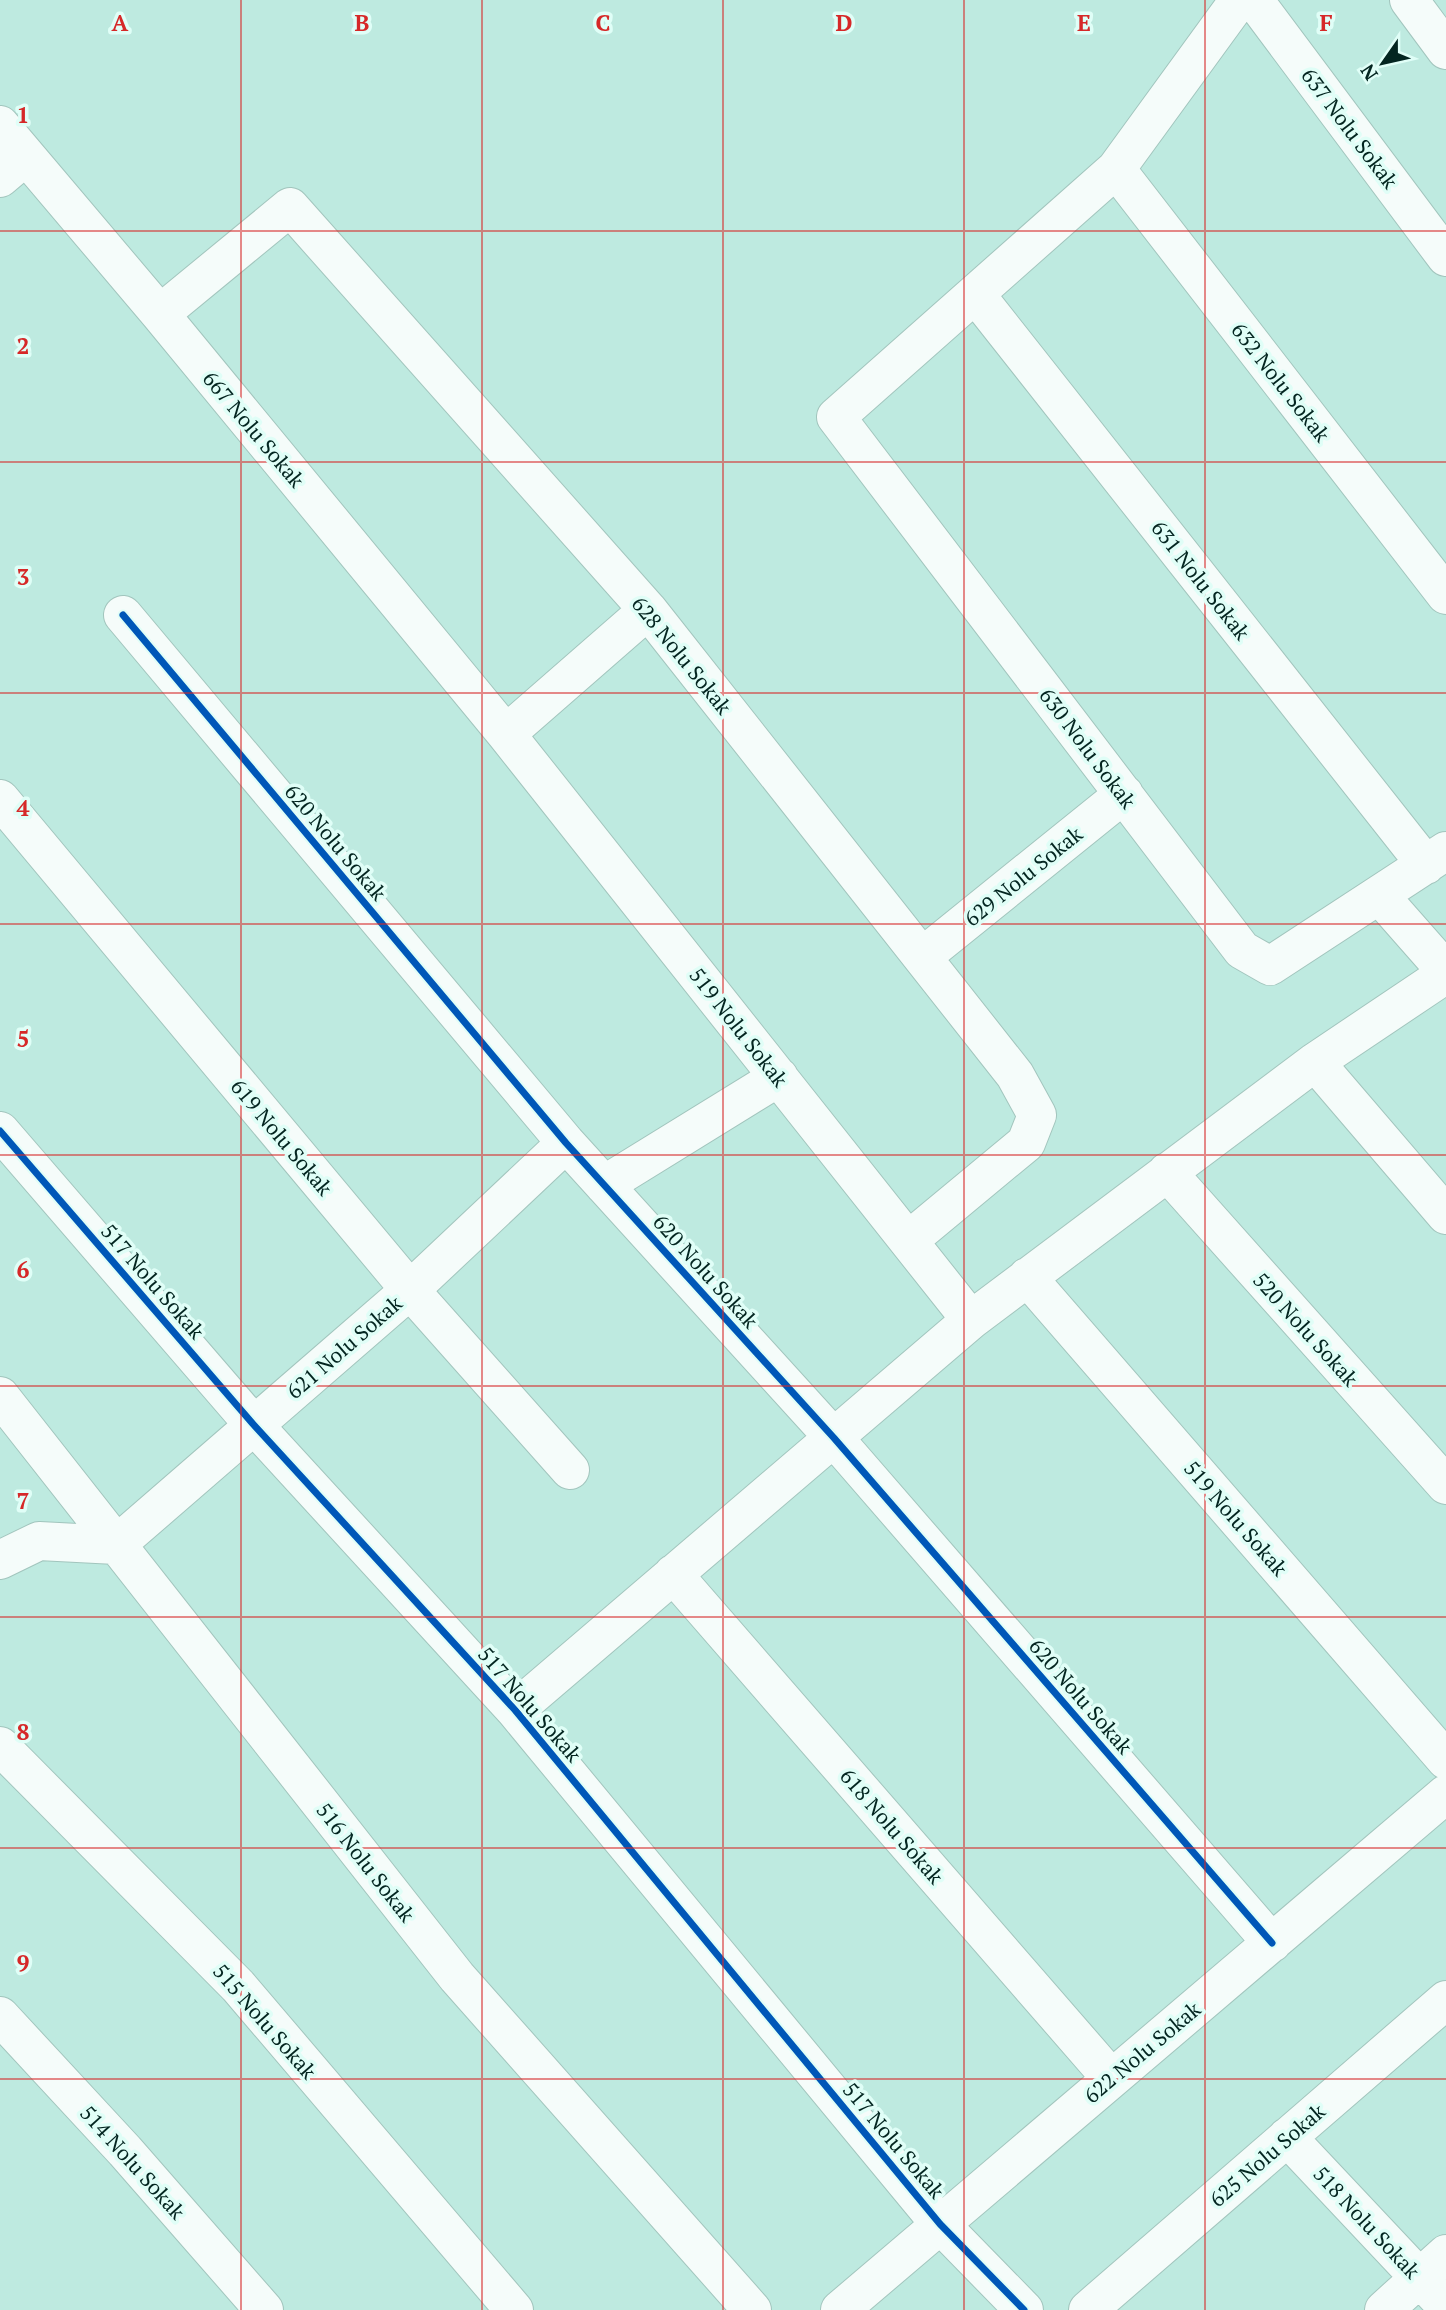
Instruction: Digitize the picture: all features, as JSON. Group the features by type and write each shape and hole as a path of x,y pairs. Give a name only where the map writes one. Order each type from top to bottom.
{"street":[{"path":"976,295 1116,169 1239,0"},
{"name":"637 Nolu Sokak","path":"1255,0 1446,257"},
{"path":"1409,0 1446,50"},
{"name":"667 Nolu Sokak","path":"0,125 13,167 160,314 506,734"},
{"name":"632 Nolu Sokak","path":"1116,169 1446,595"},
{"name":"628 Nolu Sokak","path":"160,314 290,207 648,610 1015,1076 1037,1115 1026,1143 909,1240"},
{"name":"630 Nolu Sokak","path":"976,295 836,417 1242,950 1270,966 1380,896"},
{"name":"631 Nolu Sokak","path":"976,295 1436,858"},
{"path":"506,734 648,610"},
{"name":"620 Nolu Sokak","path":"122,615 566,1143 834,1438 1272,1943"},
{"name":"519 Nolu Sokak","path":"506,734 971,1320"},
{"name":"629 Nolu Sokak","path":"922,957 1124,794"},
{"name":"619 Nolu Sokak","path":"0,799 410,1290 570,1470"},
{"path":"515,1710 971,1320 1315,1062 1446,972 1380,896 1436,858"},
{"path":"1315,1062 1446,1215"},
{"path":"604,1185 779,1077"},
{"name":"517 Nolu Sokak","path":"0,1130 253,1424 515,1710 940,2224 1024,2310"},
{"name":"621 Nolu Sokak","path":"116,1545 410,1290 566,1143"},
{"name":"520 Nolu Sokak","path":"1167,1172 1446,1485"},
{"name":"519 Nolu Sokak","path":"1027,1277 1446,1760"},
{"name":"516 Nolu Sokak","path":"0,1396 457,1977 752,2310"},
{"path":"0,1560 39,1541 116,1545"},
{"name":"618 Nolu Sokak","path":"673,1574 1111,2078"},
{"name":"515 Nolu Sokak","path":"0,1746 238,1986 514,2310"},
{"name":"622 Nolu Sokak","path":"840,2310 1446,1794"},
{"name":"625 Nolu Sokak","path":"1088,2310 1446,2000"},
{"name":"514 Nolu Sokak","path":"0,2016 125,2151 264,2310"},
{"name":"518 Nolu Sokak","path":"1287,2137 1433,2266 1446,2306"},
{"path":"1384,2310 1433,2266"}],"cycle path":[{"path":"123,615 566,1143 834,1438 1272,1943"},
{"path":"0,1131 253,1424 515,1710 940,2224 1024,2310"}]}
